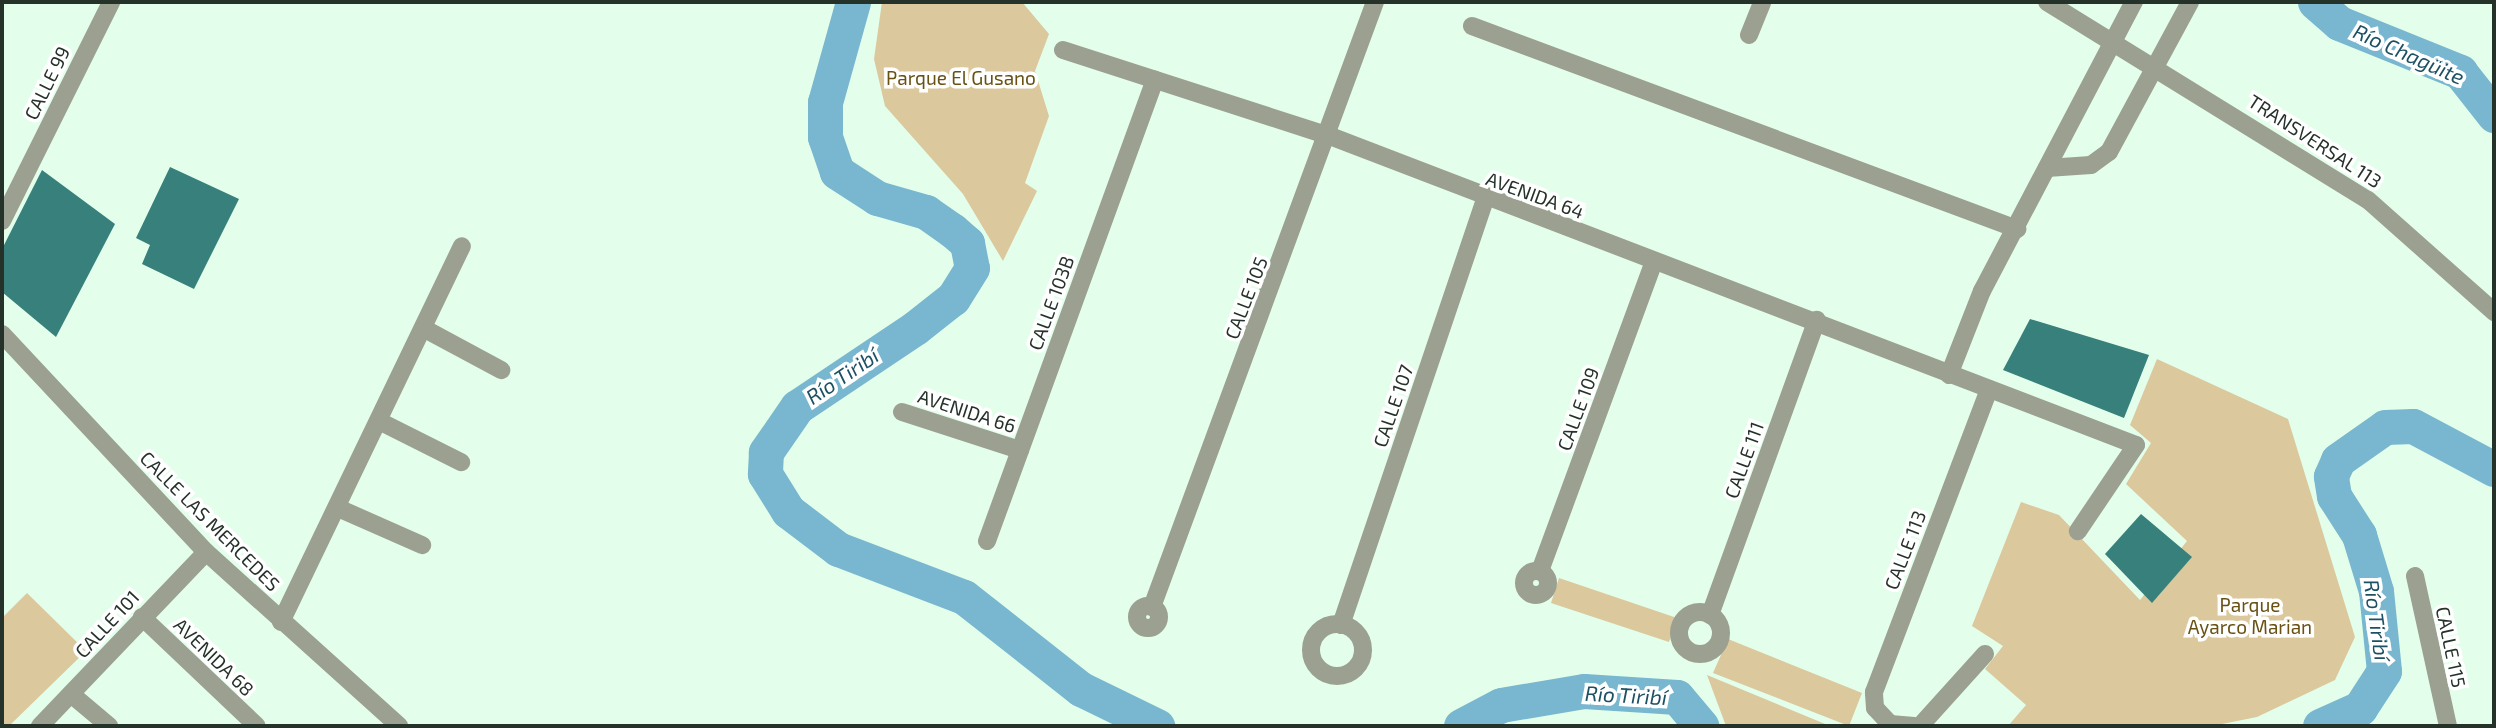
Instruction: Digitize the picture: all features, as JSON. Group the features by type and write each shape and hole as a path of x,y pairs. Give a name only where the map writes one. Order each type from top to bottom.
{"street":[{"name":"CALLE 99","path":"2,222 111,2"},
{"name":"CALLE 105","path":"1152,607 1330,136 1375,2"},
{"path":"1749,35 1762,2"},
{"name":"TRANSVERSAL 113","path":"2047,2 2113,38 2368,200 2488,292"},
{"path":"1949,374 1982,290 2017,229 2133,2"},
{"path":"2048,168 2091,165 2109,152 2190,2"},
{"path":"1472,26 2017,229"},
{"name":"AVENIDA 64","path":"1063,50 1330,136 1485,200 1817,320 1949,374 2136,445 2078,531"},
{"name":"CALLE 103B","path":"988,541 1155,80"},
{"name":"CALLE 107","path":"1341,625 1485,200"},
{"path":"281,622 463,246"},
{"name":"CALLE 109","path":"1540,571 1654,261"},
{"path":"2488,292 2494,312"},
{"name":"CALLE 111","path":"1710,615 1817,320"},
{"path":"424,328 501,370"},
{"name":"CALLE LAS MERCEDES","path":"2,334 206,552 399,726"},
{"name":"CALLE 113","path":"1914,726 1890,724 1875,708 1874,692 1989,388"},
{"name":"AVENIDA 66","path":"902,412 1020,450"},
{"path":"379,421 461,462"},
{"path":"338,508 422,545"},
{"name":"CALLE 101","path":"40,726 206,552"},
{"name":"CALLE 115","path":"2415,576 2448,726"},
{"name":"AVENIDA 68","path":"142,617 257,726"},
{"path":"1920,726 1985,654"},
{"path":"71,694 109,726"}],"green space":[{"name":"Parque El Gusano","path":"882,2 1022,2 1049,34 1035,71 1049,116 1025,183 1037,191 1003,261 963,194 885,106 874,59"},
{"name":"Parque Ayarco Marian","path":"2157,359 2288,419 2355,637 2335,680 2257,717 2212,726 2008,726 2026,705 1985,669 2003,646 1972,626 2021,502 2059,515 2140,600 2187,541 2126,484 2151,443 2130,425"},
{"path":"1559,578 1677,618 1669,642 1551,603"},
{"path":"27,593 86,651 9,726 2,726 2,618"},
{"path":"1728,639 1862,693 1849,726 1713,673"},
{"path":"1707,675 1830,726 1726,726"}],"building":[{"path":"170,167 239,199 194,289 142,264 150,245 136,238"},
{"path":"42,170 115,224 56,337 2,292 2,249"},
{"path":"2030,319 2149,355 2124,418 2003,370"},
{"path":"2141,514 2192,557 2152,603 2105,554"}],"waterway":[{"name":"Río Tiribí","path":"853,2 825,102 825,137 837,172 877,198 926,212 952,230 967,243 972,268 953,298 915,328 797,407 766,452 765,474 788,511 838,549 964,597 1081,689 1157,726"},
{"name":"Río Chagüite","path":"2315,2 2339,23 2460,72 2494,115"},
{"name":"Río Tiribí","path":"2320,726 2360,708 2384,671 2376,591 2359,535 2334,496 2331,476 2338,460 2385,427 2413,426 2494,469"},
{"name":"Río Tiribí","path":"1461,726 1501,705 1584,691 1677,697 1701,726"}]}
